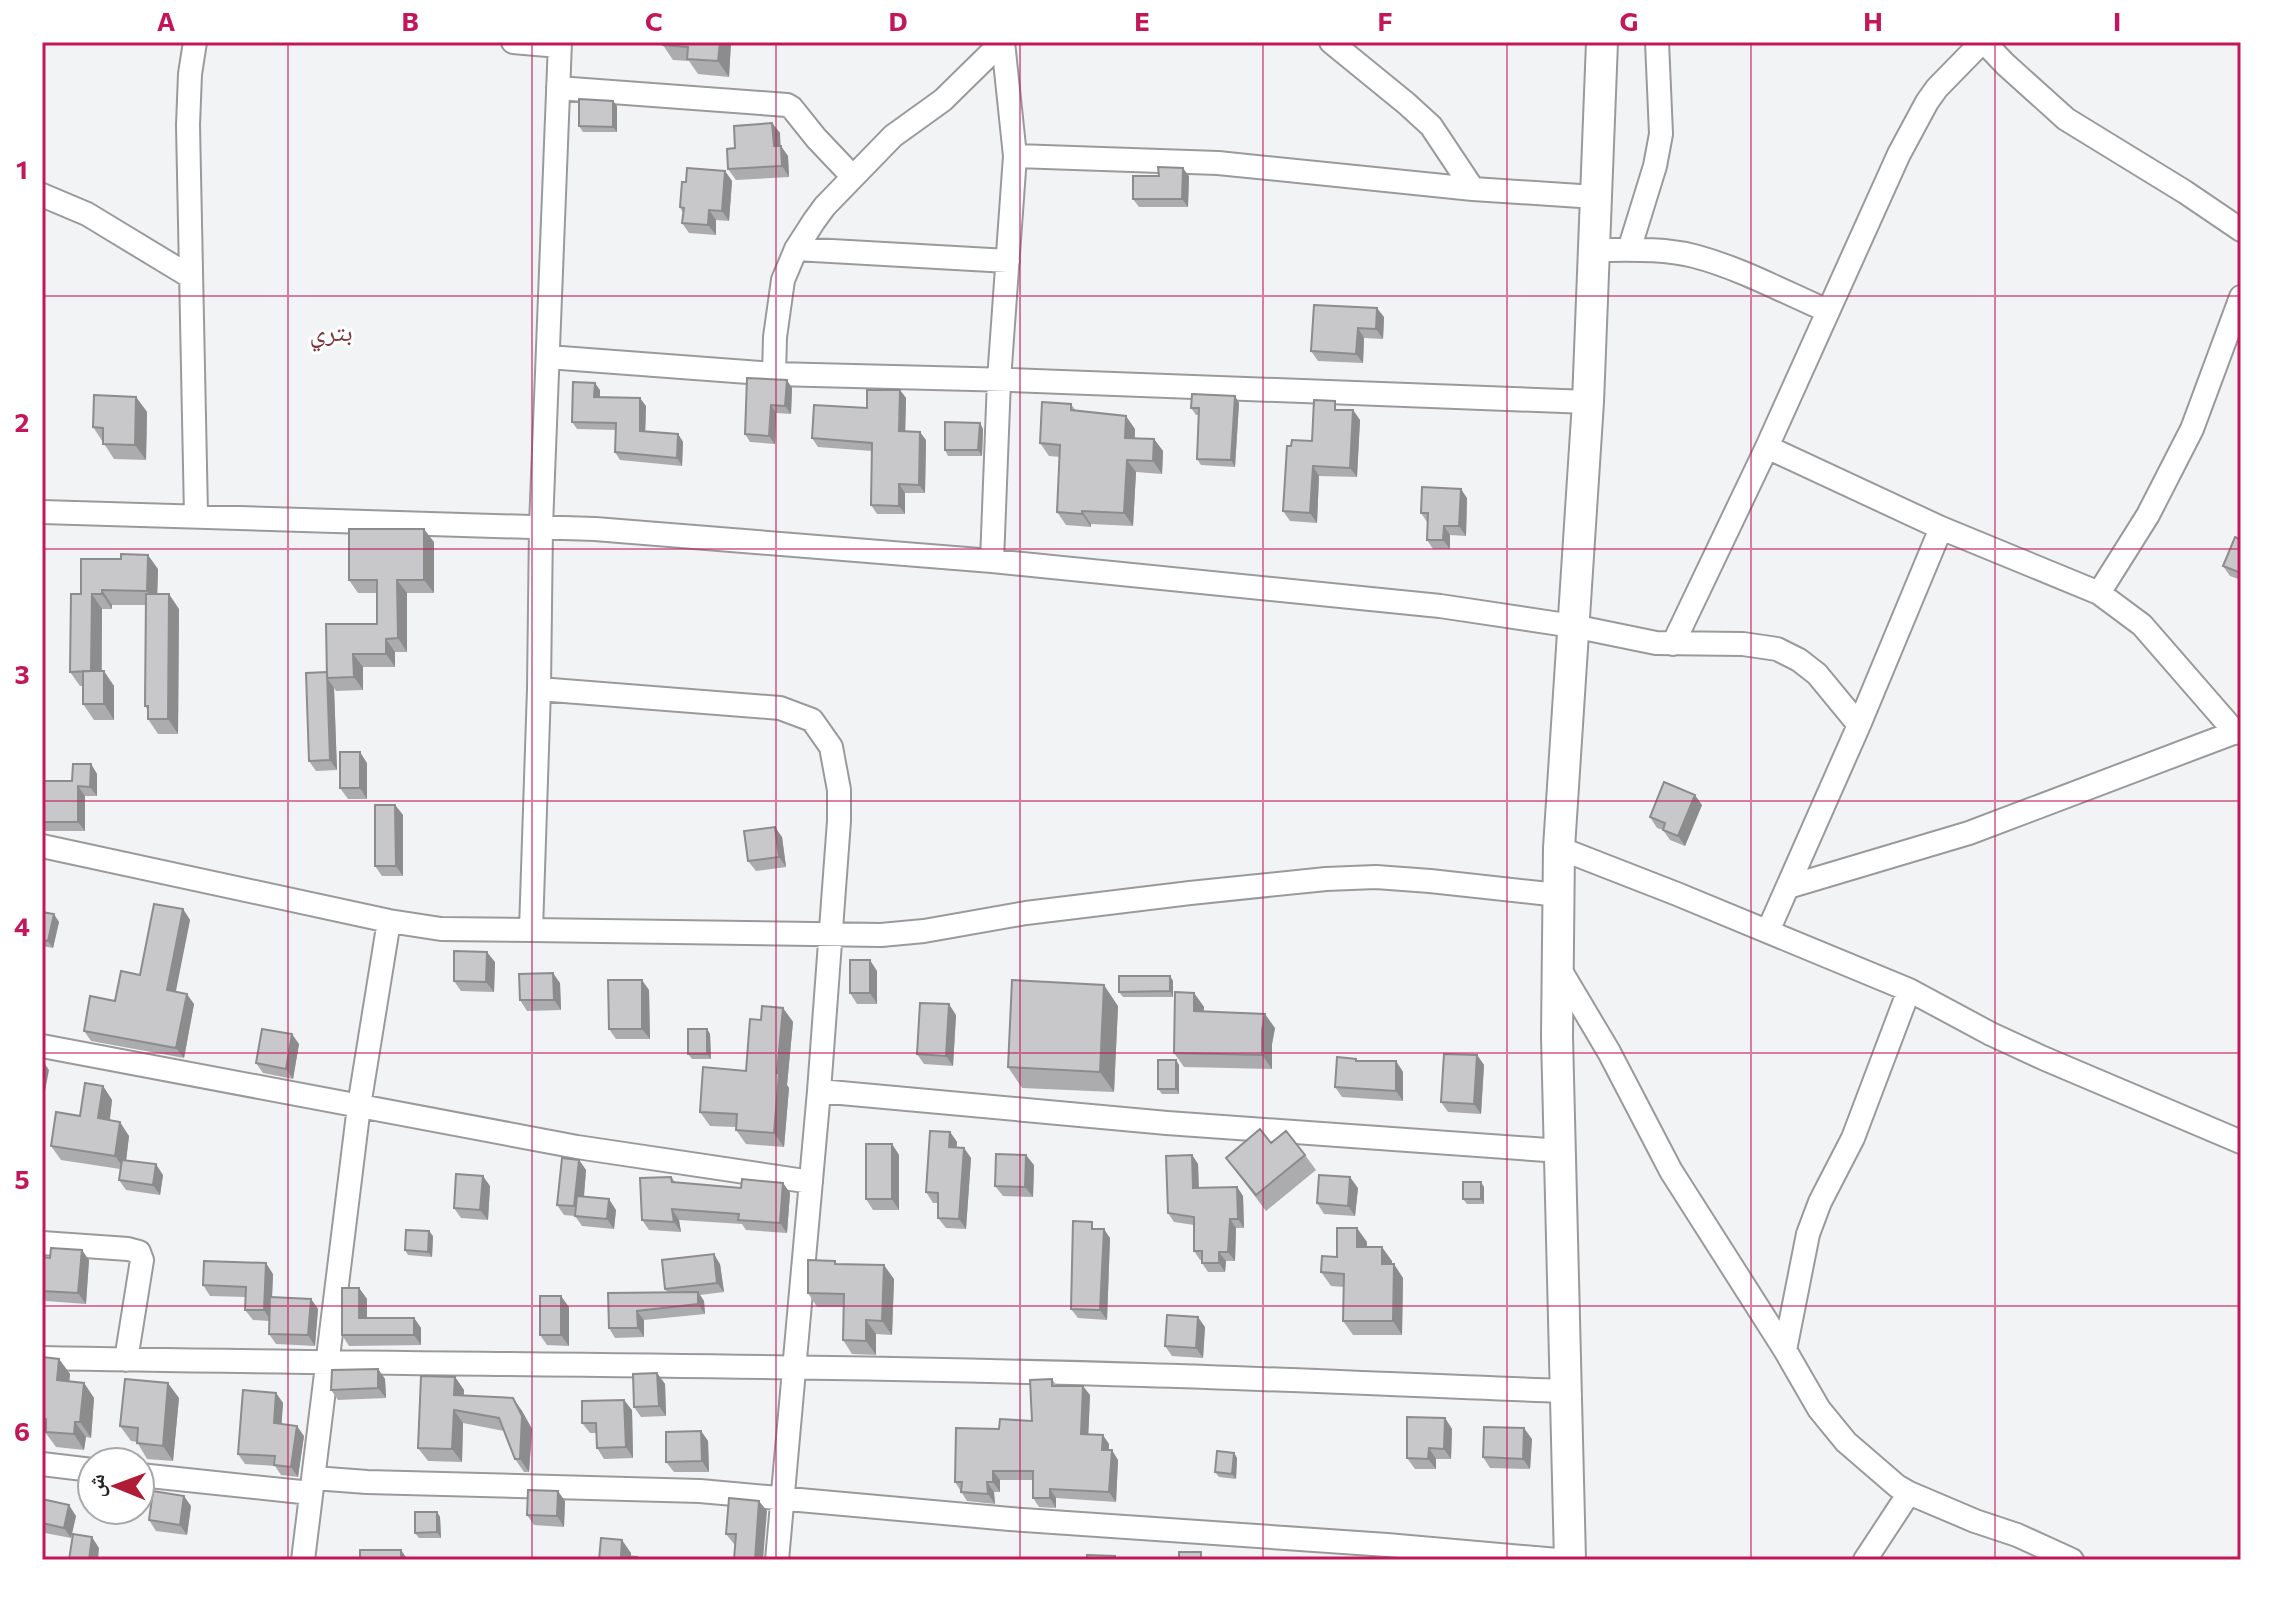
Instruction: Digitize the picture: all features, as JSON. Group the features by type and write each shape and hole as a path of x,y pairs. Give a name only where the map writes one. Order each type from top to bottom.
{"street":[{"path":"195,42 188,125 196,515"},
{"path":"513,42 560,44 541,526 531,930"},
{"path":"992,561 999,380 1015,156 1002,42"},
{"path":"774,374 783,280 796,249 825,206 893,136 943,100 1002,42"},
{"path":"1331,42 1431,126 1473,189"},
{"path":"1570,1560 1557,1037 1558,895 1588,402 1602,42"},
{"path":"1629,250 1655,166 1661,134 1657,42"},
{"path":"1673,644 1767,447 1899,154 1937,88 1983,42 2066,119 2241,230"},
{"path":"558,88 787,105 853,177"},
{"path":"1015,156 1218,163 1473,189 1595,197"},
{"path":"42,195 87,214 191,277"},
{"path":"796,249 1008,261"},
{"path":"1594,250 1656,250 1693,256 1730,268 1828,311"},
{"path":"2099,593 2148,515 2192,429 2241,297"},
{"path":"548,357 774,374 1588,402"},
{"path":"1767,447 1941,528 2099,593 2142,625 2238,732 1969,833 1788,887"},
{"path":"42,512 541,526 992,561 1440,606 1573,626 1656,643 1743,644 1777,649 1817,674 1859,725"},
{"path":"1768,931 1941,528"},
{"path":"539,689 780,708 812,720 831,747 839,790 839,821 819,1091 777,1560"},
{"path":"42,846 389,921 441,929 881,935 1190,893 1376,877 1558,895"},
{"path":"1559,848 1909,990 2043,1058 2241,1142"},
{"path":"303,1560 359,1106 389,921"},
{"path":"1559,968 1609,1052 1671,1171 1819,1409 1846,1442 1909,1493 2062,1557"},
{"path":"1785,1350 1808,1234 1820,1202 1853,1138 1909,990"},
{"path":"42,1046 577,1147 811,1182"},
{"path":"819,1091 1167,1123 1561,1151"},
{"path":"42,1243 139,1252 142,1260 126,1360"},
{"path":"42,1358 1145,1375 1564,1391"},
{"path":"42,1464 76,1468"},
{"path":"156,1476 312,1485 367,1482 700,1491 1010,1519 1371,1543 1558,1560"},
{"path":"1865,1560 1909,1493"}],"building":[{"path":"663,42 720,42 718,61 687,59 688,47 663,45"},
{"path":"579,99 613,101 613,127 579,126"},
{"path":"772,123 774,146 781,146 782,166 728,169 727,149 735,148 734,126"},
{"path":"1158,167 1183,168 1182,199 1133,199 1133,176 1159,176"},
{"path":"687,168 725,171 722,211 709,210 708,225 682,223 682,182 686,182"},
{"path":"1314,305 1377,308 1376,329 1358,328 1356,354 1311,351"},
{"path":"747,378 787,380 785,406 771,405 769,436 745,434"},
{"path":"573,382 595,383 594,397 640,398 640,431 678,434 677,458 615,452 616,423 572,422"},
{"path":"867,390 900,390 899,431 920,432 919,485 899,484 899,506 871,505 872,443 812,438 814,405 867,408"},
{"path":"1192,394 1235,396 1231,460 1197,459 1199,408 1191,408"},
{"path":"94,395 136,397 135,445 103,444 103,428 93,427"},
{"path":"1314,400 1335,401 1335,410 1353,410 1350,468 1313,466 1310,513 1283,511 1287,446 1291,446 1292,440 1312,441"},
{"path":"1042,402 1071,404 1071,410 1126,416 1125,438 1154,439 1153,461 1127,460 1124,513 1057,512 1060,445 1040,443"},
{"path":"945,422 980,423 978,450 945,450"},
{"path":"1422,487 1461,489 1459,526 1444,526 1443,540 1427,540 1428,513 1421,513"},
{"path":"349,529 424,529 424,580 397,580 398,638 386,639 386,654 353,654 354,677 327,678 326,624 377,624 377,580 349,580"},
{"path":"2235,537 2241,540 2241,573 2223,566"},
{"path":"121,554 148,555 147,591 102,590 102,594 92,594 91,671 70,672 71,594 81,594 81,559 121,559"},
{"path":"146,594 169,594 168,719 148,719 148,706 145,706"},
{"path":"83,671 104,671 104,704 83,704"},
{"path":"327,672 330,760 309,761 306,673"},
{"path":"340,752 360,752 360,788 340,788"},
{"path":"73,764 91,764 90,787 78,786 78,822 42,822 42,781 72,781"},
{"path":"1664,782 1695,795 1678,836 1663,830 1665,823 1650,817"},
{"path":"375,805 395,805 396,866 375,866"},
{"path":"775,827 779,857 748,861 744,831"},
{"path":"154,904 183,909 167,990 187,994 176,1048 84,1031 90,996 115,1001 121,971 140,975"},
{"path":"42,912 54,914 48,941 42,940"},
{"path":"454,951 487,952 486,982 454,981"},
{"path":"850,960 870,960 870,993 850,993"},
{"path":"553,973 554,1000 520,1000 519,974"},
{"path":"1119,976 1170,976 1170,991 1119,992"},
{"path":"608,980 642,980 642,1029 609,1029"},
{"path":"1012,980 1104,985 1100,1072 1008,1067"},
{"path":"1175,992 1194,993 1194,1011 1265,1014 1262,1055 1174,1053"},
{"path":"920,1003 949,1004 946,1056 917,1054"},
{"path":"762,1006 783,1008 774,1133 736,1130 737,1114 700,1112 703,1067 746,1071 750,1019 761,1020"},
{"path":"262,1029 292,1034 286,1069 256,1063"},
{"path":"688,1029 707,1029 707,1054 688,1054"},
{"path":"1444,1054 1477,1055 1474,1104 1441,1102"},
{"path":"1337,1057 1356,1061 1396,1061 1396,1091 1335,1087"},
{"path":"1158,1060 1176,1060 1176,1089 1158,1089"},
{"path":"85,1083 103,1086 98,1118 120,1122 115,1156 51,1146 56,1112 80,1116"},
{"path":"1260,1129 1271,1143 1286,1131 1305,1155 1256,1195 1226,1158"},
{"path":"930,1131 950,1132 949,1147 964,1148 959,1219 938,1218 938,1193 926,1192"},
{"path":"866,1144 892,1144 892,1199 866,1199"},
{"path":"996,1154 1026,1155 1025,1187 995,1186"},
{"path":"1192,1155 1193,1188 1237,1187 1238,1219 1230,1219 1228,1252 1219,1252 1219,1263 1202,1263 1202,1251 1194,1251 1194,1217 1168,1213 1166,1156"},
{"path":"562,1158 579,1160 574,1206 557,1205"},
{"path":"122,1160 156,1164 153,1185 119,1180"},
{"path":"456,1174 483,1176 480,1210 454,1208"},
{"path":"1319,1175 1350,1177 1348,1206 1317,1203"},
{"path":"671,1177 672,1182 741,1188 742,1179 783,1183 780,1223 738,1220 739,1214 672,1209 674,1222 642,1220 640,1178"},
{"path":"1463,1182 1481,1182 1481,1199 1463,1199"},
{"path":"577,1196 609,1199 607,1219 575,1216"},
{"path":"1073,1221 1092,1222 1092,1229 1104,1229 1100,1310 1071,1309"},
{"path":"1337,1228 1357,1228 1357,1247 1382,1247 1382,1264 1394,1264 1393,1321 1343,1321 1344,1274 1321,1272 1322,1256 1337,1257"},
{"path":"406,1230 429,1231 428,1252 405,1250"},
{"path":"51,1248 82,1250 78,1293 42,1291 42,1257 50,1258"},
{"path":"714,1254 717,1283 665,1289 662,1260"},
{"path":"808,1260 884,1265 882,1321 866,1320 866,1341 843,1340 844,1294 808,1293"},
{"path":"204,1261 266,1263 264,1310 245,1310 246,1287 203,1285"},
{"path":"342,1288 359,1288 359,1318 414,1318 414,1335 342,1335"},
{"path":"698,1292 698,1304 637,1311 638,1328 609,1328 608,1293"},
{"path":"540,1296 561,1296 561,1335 540,1335"},
{"path":"270,1297 311,1299 308,1335 269,1334"},
{"path":"1167,1315 1198,1317 1196,1348 1165,1346"},
{"path":"42,1357 59,1359 57,1380 84,1383 80,1422 75,1422 74,1434 46,1432 46,1419 42,1418"},
{"path":"378,1369 378,1388 331,1390 332,1370"},
{"path":"657,1373 659,1406 634,1407 633,1374"},
{"path":"421,1376 455,1377 454,1395 513,1398 522,1416 520,1459 515,1459 499,1418 454,1410 452,1449 418,1448"},
{"path":"125,1379 168,1383 163,1446 137,1443 138,1428 120,1426"},
{"path":"1052,1379 1052,1386 1083,1386 1081,1434 1103,1435 1102,1450 1112,1450 1109,1492 1050,1489 1050,1498 1033,1498 1033,1471 993,1471 993,1482 987,1482 988,1494 961,1492 962,1482 955,1482 956,1428 999,1429 1000,1419 1032,1421 1030,1380"},
{"path":"243,1390 276,1393 274,1423 297,1426 291,1467 274,1465 275,1456 238,1454"},
{"path":"624,1400 626,1447 597,1448 596,1423 582,1423 582,1401"},
{"path":"1407,1417 1445,1418 1444,1449 1429,1448 1428,1459 1407,1458"},
{"path":"1484,1427 1524,1428 1523,1459 1483,1457"},
{"path":"701,1431 702,1461 666,1462 666,1432"},
{"path":"1217,1451 1234,1453 1232,1474 1215,1472"},
{"path":"528,1490 558,1491 557,1516 527,1515"},
{"path":"156,1491 184,1496 180,1525 156,1521"},
{"path":"729,1498 759,1501 755,1560 734,1560 736,1534 726,1534"},
{"path":"42,1499 69,1505 64,1528 42,1523"},
{"path":"415,1512 437,1512 437,1532 415,1533"},
{"path":"73,1534 92,1537 89,1560 69,1560"},
{"path":"601,1538 622,1540 621,1556 637,1557 637,1560 599,1560"},
{"path":"360,1550 401,1550 401,1560 360,1560"},
{"path":"1179,1552 1201,1552 1201,1560 1179,1560"},
{"path":"1087,1555 1115,1556 1115,1560 1087,1560"}],"district":[{"name":"بتري","path":"331,330"}]}
